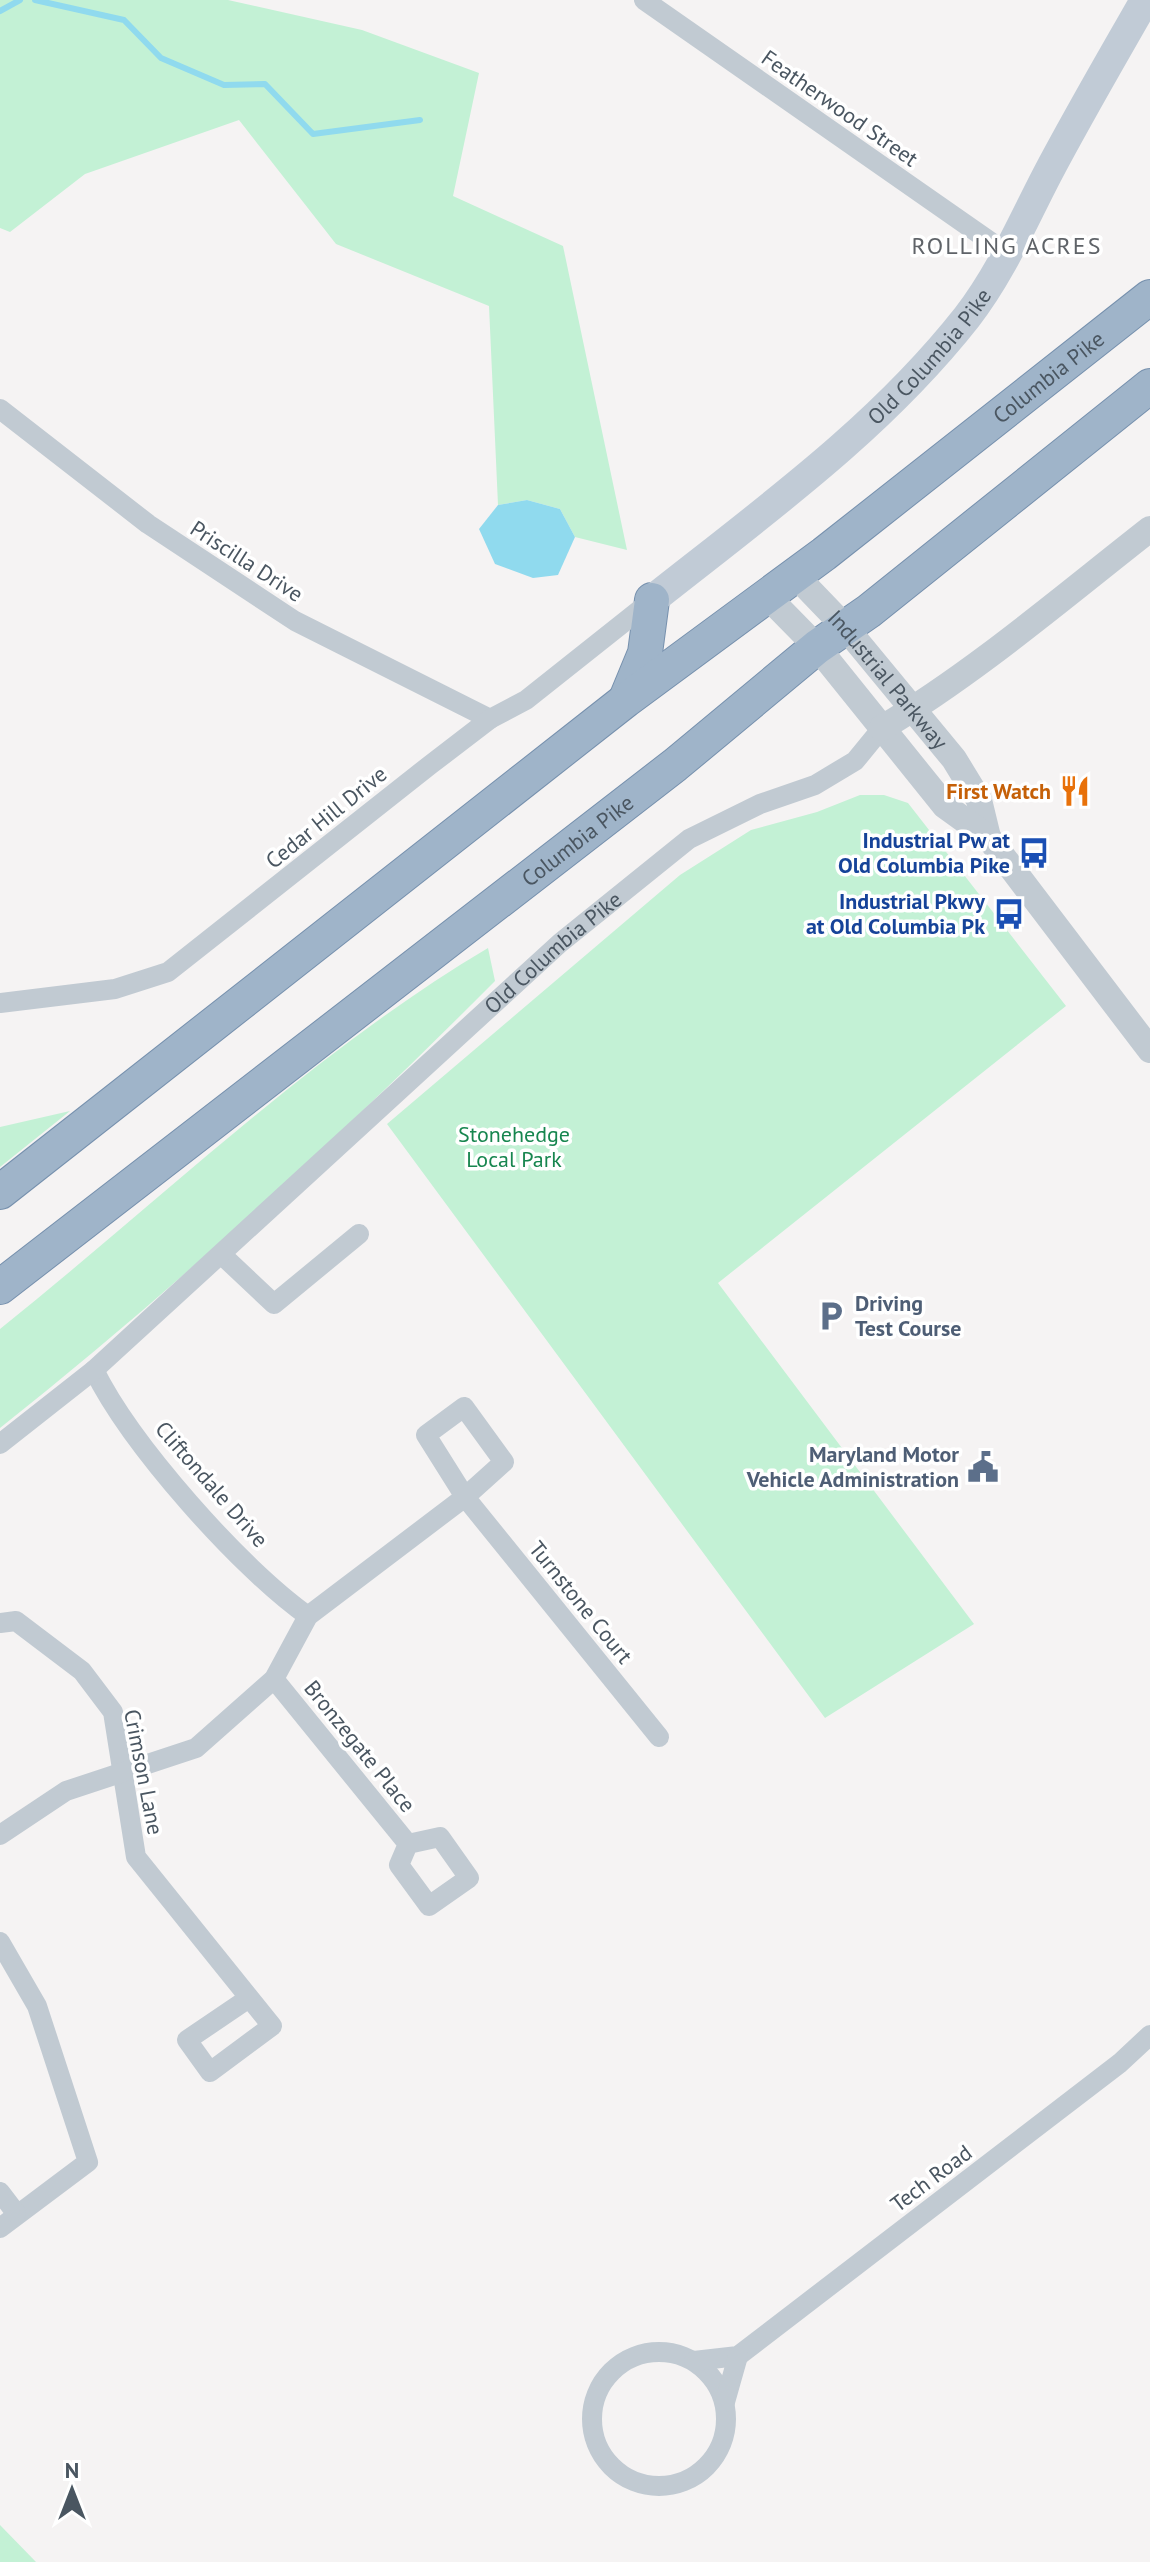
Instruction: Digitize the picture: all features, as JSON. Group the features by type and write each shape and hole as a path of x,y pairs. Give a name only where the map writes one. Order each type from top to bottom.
{"highway":[{"name":"Columbia Pike","path":"0,1192 626,700 768,597 1150,297"},
{"name":"Columbia Pike","path":"0,1287 675,765 817,647 1150,386"},
{"path":"626,700 645,653 652,600"}],"main road":[{"name":"Old Columbia Pike","path":"652,600 849,442 904,390 968,315 1008,254 1048,174 1145,0"}],"street":[{"name":"Featherwood Street","path":"644,0 1008,254"},
{"name":"Priscilla Drive","path":"0,409 148,524 295,621 490,719"},
{"name":"Old Columbia Pike","path":"0,1444 94,1370 560,943 689,839 760,804 815,785 855,761 882,728 914,709 1150,529"},
{"name":"Industrial Parkway","path":"795,575 845,627 967,778 979,800 988,837"},
{"name":"Industrial Parkway","path":"768,597 817,647 945,806 988,837 1150,1050"},
{"name":"Cedar Hill Drive","path":"0,1003 115,989 168,972 490,719 526,700 652,600"},
{"path":"222,1255 274,1304 359,1234"},
{"name":"Cliftondale Drive","path":"94,1370 104,1390 171,1480 289,1603 308,1616"},
{"name":"Turnstone Court","path":"308,1616 465,1497 659,1737"},
{"path":"0,1835 66,1791 196,1748 274,1679 308,1616"},
{"name":"Crimson Lane","path":"0,1623 16,1621 82,1671 113,1712 120,1772 136,1857 249,1998"},
{"name":"Bronzegate Place","path":"274,1679 408,1844"},
{"path":"0,1942 37,2006 88,2162 16,2213 0,2228"},
{"name":"Tech Road","path":"738,2356 1120,2063 1150,2035"},
{"path":"0,2192 16,2213"},
{"path":"694,2361 738,2356 725,2402 724,2440 707,2467 697,2476 675,2485 650,2486 629,2479 604,2457 592,2423 596,2395 605,2380 622,2364 648,2353 675,2354 694,2361 709,2373 725,2402"}],"green space":[{"path":"0,0 228,0 362,30 479,73 453,196 563,246 627,550 575,537 560,509 527,500 498,505 489,306 336,244 239,120 85,174 10,232 0,228"},
{"name":"Stonehedge Local Park","path":"860,795 884,795 908,803 1066,1006 718,1283 974,1624 825,1718 387,1124 680,875 751,830 817,812"},
{"path":"488,948 495,981 436,1040 254,1212 129,1322 0,1428 0,1329 298,1081 423,989"},
{"path":"70,1111 0,1167 0,1127"},
{"path":"0,2525 36,2562 0,2562"}],"water":[{"path":"527,500 560,509 575,537 558,575 533,578 495,564 479,529 498,505"}],"waterway":[{"path":"0,11 20,0"},
{"path":"35,0 124,20 161,58 224,85 265,84 313,134 420,120"}],"place":[{"name":"First Watch","path":"1075,791"},
{"name":"Industrial Pw at Old Columbia Pike","path":"1034,853"},
{"name":"Industrial Pkwy at Old Columbia Pk","path":"1009,914"},
{"name":"Driving Test Course","path":"831,1316"},
{"name":"Maryland Motor Vehicle Administration","path":"983,1467"}],"district":[{"name":"ROLLING ACRES","path":"1007,246"}]}
